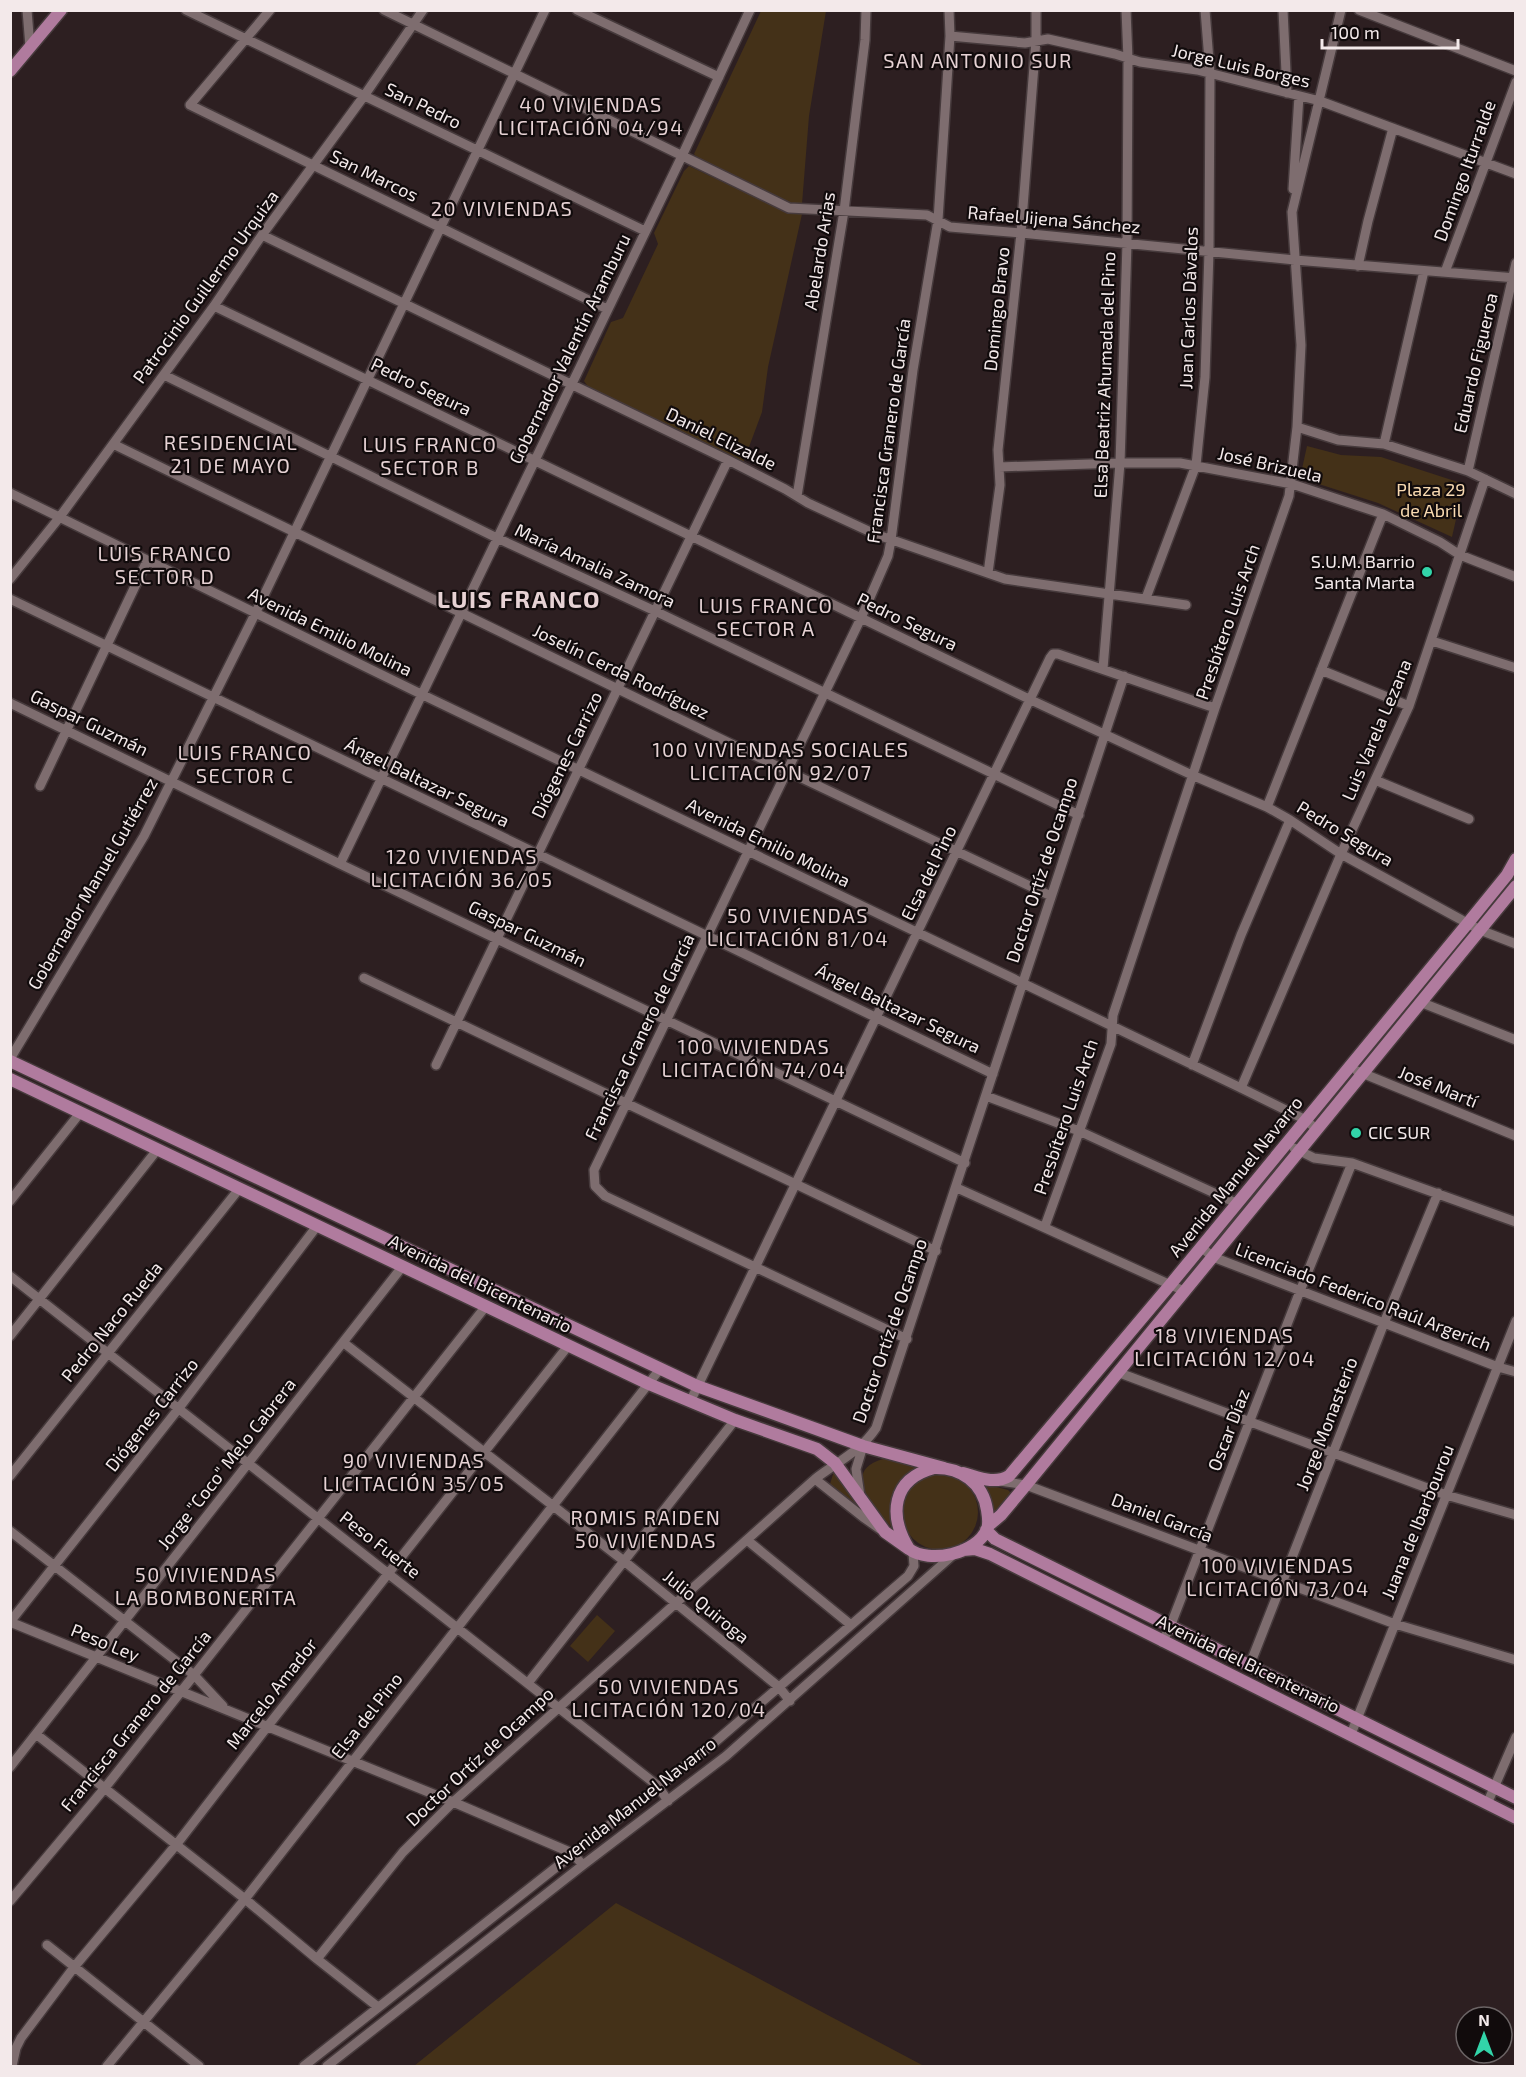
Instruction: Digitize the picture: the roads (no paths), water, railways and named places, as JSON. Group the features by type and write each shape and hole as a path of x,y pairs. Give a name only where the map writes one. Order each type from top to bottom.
{"main road":[{"path":"13,65 61,10"},
{"name":"Avenida Manuel Navarro","path":"1000,1481 1009,1476 1170,1285 1507,875 1515,859"},
{"name":"Avenida Manuel Navarro","path":"987,1528 1026,1485 1515,886"},
{"name":"Avenida del Bicentenario","path":"10,1060 697,1386 863,1446 944,1468"},
{"name":"Avenida del Bicentenario","path":"10,1079 650,1384 735,1420 817,1449 835,1463 885,1532 911,1551"},
{"path":"963,1473 978,1487 983,1496 987,1528 974,1543 958,1552 938,1557 911,1551 902,1538 897,1517 898,1496 914,1477 924,1471 944,1468 1000,1481"},
{"name":"Avenida del Bicentenario","path":"987,1528 995,1539 1515,1798"},
{"name":"Avenida del Bicentenario","path":"958,1552 982,1551 1515,1818"}],"street":[{"path":"27,10 30,47"},
{"name":"San Pedro","path":"186,10 645,231"},
{"path":"246,39 270,10"},
{"name":"Rafael Jijena Sánchez","path":"384,10 789,208 927,215 950,227 1358,266 1514,278"},
{"name":"Patrocinio Guillermo Urquiza","path":"10,579 59,518 164,375 423,10"},
{"name":"Gobernador Manuel Gutiérrez","path":"10,1060 144,836 255,614 545,10"},
{"path":"577,10 719,77"},
{"name":"Gobernador Valentín Aramburu","path":"340,864 682,156 750,10"},
{"name":"Abelardo Arias","path":"797,496 844,211 865,40 866,10"},
{"name":"Francisca Granero de García","path":"757,1268 605,1196 595,1186 594,1170 883,570 891,540 913,370 938,220 950,36 949,10"},
{"name":"Domingo Bravo","path":"988,573 1000,485 998,450 1021,232 1036,40 1036,10"},
{"name":"Elsa Beatriz Ahumada del Pino","path":"1103,669 1120,463 1127,243 1126,10"},
{"name":"Juan Carlos Dávalos","path":"1146,598 1196,465 1205,377 1209,251 1210,73 1205,10"},
{"path":"1284,10 1287,93"},
{"name":"Presbítero Luis Arch","path":"1045,1226 1111,1044 1113,1015 1292,484 1301,345 1292,212 1341,10"},
{"path":"1359,10 1515,71"},
{"name":"Jorge Luis Borges","path":"950,36 1024,43 1048,39 1128,58 1210,73 1320,101 1515,174"},
{"name":"San Marcos","path":"246,39 190,105 607,309"},
{"name":"Domingo Iturralde","path":"1445,272 1515,82"},
{"path":"1292,212 1299,96"},
{"path":"1358,266 1393,128"},
{"name":"Daniel Elizalde","path":"262,235 728,460 875,534 1005,579 1186,605"},
{"name":"Eduardo Figueroa","path":"1468,471 1514,278 1515,263"},
{"path":"1384,444 1424,271"},
{"name":"Pedro Segura","path":"214,306 1031,700 1192,776 1268,807 1341,854 1480,930 1515,944"},
{"name":"María Amalia Zamora","path":"164,375 497,538 655,611 1079,815"},
{"path":"1297,427 1338,440 1384,444 1468,471 1515,494"},
{"name":"Joselín Cerda Rodríguez","path":"113,444 1051,896"},
{"name":"Diógenes Carrizo","path":"436,1065 728,460"},
{"name":"José Brizuela","path":"999,467 1180,463 1292,484 1383,514 1440,542 1460,555 1515,577"},
{"name":"Luis Varela Lezana","path":"1241,1088 1341,854 1409,706 1485,479"},
{"name":"Avenida Emilio Molina","path":"10,493 255,614 1241,1088 1306,1120 1316,1129"},
{"path":"1268,807 1383,514"},
{"path":"40,786 147,561"},
{"name":"Ángel Baltazar Segura","path":"10,599 993,1074"},
{"path":"1432,641 1515,668"},
{"name":"Elsa del Pino","path":"690,1402 1053,654 1103,669"},
{"path":"1103,669 1215,708"},
{"path":"1321,670 1409,706"},
{"name":"Doctor Ortíz de Ocampo","path":"317,1959 403,1852 453,1802 815,1479 835,1463 863,1446 876,1428 1124,676"},
{"name":"Gaspar Guzmán","path":"10,703 836,1103 965,1163"},
{"path":"1375,780 1469,819"},
{"path":"1192,1065 1241,935 1290,820"},
{"path":"364,978 936,1251"},
{"path":"1420,1002 1515,1040"},
{"name":"José Martí","path":"1350,1066 1361,1074 1515,1136"},
{"path":"986,1096 1079,1131 1236,1203"},
{"path":"10,1201 80,1113"},
{"path":"1287,1142 1298,1151 1314,1158 1352,1162 1515,1222"},
{"path":"10,1336 157,1150"},
{"name":"Oscar Díaz","path":"1162,1642 1170,1627 1352,1162"},
{"path":"957,1188 1184,1291"},
{"name":"Pedro Naco Rueda","path":"10,1476 239,1189"},
{"name":"Jorge Monasterio","path":"1249,1667 1384,1323 1438,1193"},
{"name":"Diógenes Carrizo","path":"10,1622 179,1408 316,1226"},
{"name":"Licenciado Federico Raúl Argerich","path":"1201,1247 1213,1257 1515,1372"},
{"name":"Jorge \"Coco\" Melo Cabrera","path":"10,1767 402,1266"},
{"path":"757,1268 907,1339"},
{"name":"Peso Fuerte","path":"10,1276 658,1786 668,1802"},
{"name":"Francisca Granero de García","path":"10,1901 104,1789 486,1306"},
{"name":"Juana de Ibarbourou","path":"1351,1734 1515,1321"},
{"name":"Julio Quiroga","path":"344,1343 624,1562 779,1687 790,1701"},
{"name":"Marcelo Amador","path":"12,2067 16,2048 21,2038 75,1966 176,1845 267,1726 568,1346"},
{"name":"Elsa del Pino","path":"107,2067 245,1899 660,1369"},
{"path":"1118,1372 1446,1495 1515,1515"},
{"path":"528,1683 735,1420"},
{"path":"860,1497 856,1468 863,1446"},
{"path":"815,1479 885,1532"},
{"name":"Daniel García","path":"1000,1481 1026,1485 1395,1624 1515,1660"},
{"path":"10,1531 194,1675 227,1710"},
{"path":"747,1540 851,1625"},
{"name":"Avenida Manuel Navarro","path":"304,2067 715,1742 908,1576 914,1566 911,1551"},
{"name":"Avenida Manuel Navarro","path":"327,2067 583,1865 726,1756 958,1552"},
{"name":"Peso Ley","path":"10,1622 453,1802 572,1853 583,1865"},
{"path":"36,1734 378,2007"},
{"path":"1487,1804 1513,1748 1515,1737"},
{"path":"47,1945 199,2067"}],"place":[{"name":"S.U.M. Barrio Santa Marta","path":"1427,572"},
{"name":"CIC SUR","path":"1356,1133"}],"district":[{"name":"SAN ANTONIO SUR","path":"978,61"},
{"name":"40 VIVIENDAS LICITACIÓN 04/94","path":"591,116"},
{"name":"20 VIVIENDAS","path":"502,209"},
{"name":"RESIDENCIAL 21 DE MAYO","path":"231,454"},
{"name":"LUIS FRANCO SECTOR B","path":"430,456"},
{"name":"LUIS FRANCO SECTOR D","path":"165,566"},
{"name":"LUIS FRANCO","path":"519,600"},
{"name":"LUIS FRANCO SECTOR A","path":"766,618"},
{"name":"100 VIVIENDAS SOCIALES LICITACIÓN 92/07","path":"781,762"},
{"name":"LUIS FRANCO SECTOR C","path":"245,764"},
{"name":"120 VIVIENDAS LICITACIÓN 36/05","path":"462,868"},
{"name":"50 VIVIENDAS LICITACIÓN 81/04","path":"798,928"},
{"name":"100 VIVIENDAS LICITACIÓN 74/04","path":"754,1058"},
{"name":"18 VIVIENDAS LICITACIÓN 12/04","path":"1225,1348"},
{"name":"90 VIVIENDAS LICITACIÓN 35/05","path":"414,1472"},
{"name":"ROMIS RAIDEN 50 VIVIENDAS","path":"646,1530"},
{"name":"100 VIVIENDAS LICITACIÓN 73/04","path":"1278,1578"},
{"name":"50 VIVIENDAS LA BOMBONERITA","path":"206,1586"},
{"name":"50 VIVIENDAS LICITACIÓN 120/04","path":"669,1698"}],"park label":[{"name":"Plaza 29 de Abril","path":"1431,500"}]}
